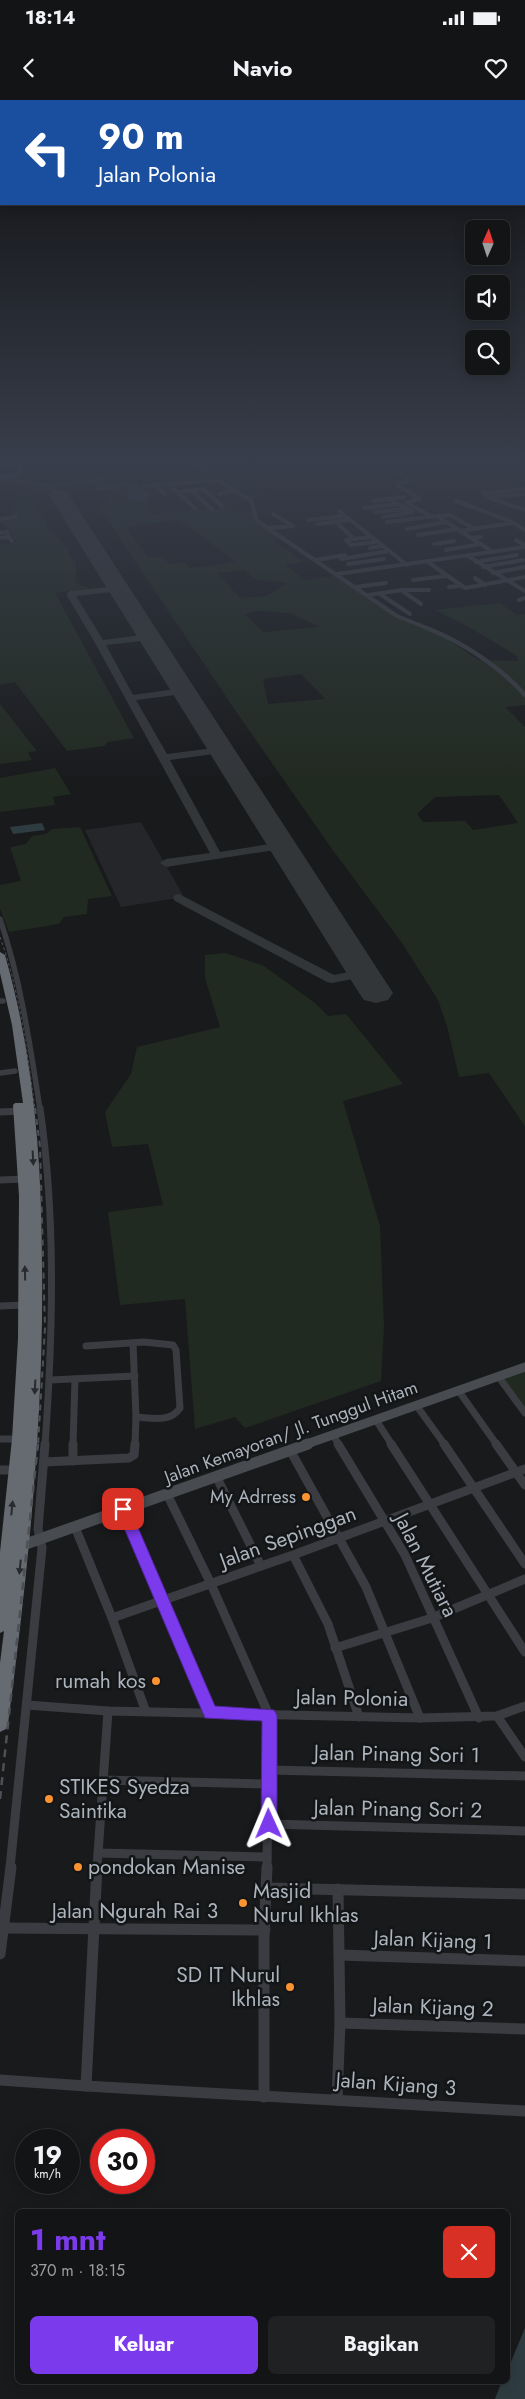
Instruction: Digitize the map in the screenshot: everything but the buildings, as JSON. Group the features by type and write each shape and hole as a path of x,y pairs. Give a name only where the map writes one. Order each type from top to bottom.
{"highway":[{"path":"0,1626 31,1339 25,1305 32,1136 1,959"},
{"path":"0,988 16,1050 15,1071 20,1112 24,1179 30,1196 32,1445 23,1545 0,1724"}],"street":[{"path":"328,568 396,616 444,635 464,646 516,685 525,696"},
{"path":"354,568 364,576"},
{"path":"337,574 380,568"},
{"path":"436,568 459,586 466,588 525,578"},
{"path":"485,568 506,582 525,590"},
{"path":"492,573 518,568"},
{"path":"413,580 446,576"},
{"path":"475,578 485,585"},
{"path":"355,588 386,583"},
{"path":"449,587 459,586"},
{"path":"368,596 401,590 429,590"},
{"path":"401,590 421,604"},
{"path":"380,594 410,614"},
{"path":"525,598 519,600 525,604"},
{"path":"0,919 14,961 32,1049 47,1167 51,1286 50,1380 38,1529 42,1548 0,1954"},
{"path":"1,959 14,961"},
{"path":"0,1072 15,1071"},
{"path":"0,1112 20,1112"},
{"path":"0,1180 24,1179"},
{"path":"0,1306 25,1305"},
{"path":"86,1346 155,1342 173,1345 176,1350 180,1408 178,1413 168,1419 136,1417"},
{"path":"44,1462 133,1456 136,1452 133,1343"},
{"name":"Jalan Kemayoran/ Jl. Tunggul Hitam","path":"23,1545 525,1367"},
{"path":"50,1380 134,1376"},
{"path":"498,1376 525,1413"},
{"path":"73,1461 75,1379"},
{"path":"458,1390 525,1485"},
{"path":"416,1405 475,1487 525,1564"},
{"path":"376,1420 525,1652"},
{"name":"Jalan Mutiara","path":"333,1435 406,1555 479,1718"},
{"path":"0,1439 19,1439"},
{"path":"290,1450 340,1537 366,1587 387,1634 420,1718"},
{"name":"Jalan Sepinggan","path":"112,1618 293,1555 525,1469"},
{"path":"0,1470 16,1470"},
{"path":"216,1476 261,1566"},
{"path":"167,1494 211,1584 269,1715 264,2097"},
{"path":"123,1509 210,1713"},
{"path":"75,1527 112,1618 146,1712"},
{"path":"293,1555 319,1605 359,1716"},
{"path":"336,1648 387,1634 525,1579"},
{"name":"Jalan Polonia","path":"27,1705 108,1711 420,1718 479,1718 497,1716 525,1706"},
{"path":"86,2086 93,1929 108,1711"},
{"path":"497,1716 525,1757"},
{"name":"Jalan Pinang Sori 1","path":"269,1770 525,1776"},
{"path":"102,1780 269,1784"},
{"name":"Jalan Pinang Sori 2","path":"269,1824 525,1830"},
{"path":"98,1853 267,1857"},
{"path":"267,1888 525,1894"},
{"path":"337,2099 340,2023 338,1889"},
{"name":"Jalan Ngurah Rai 3","path":"4,1928 265,1930"},
{"name":"Jalan Kijang 1","path":"339,1955 525,1961"},
{"name":"Jalan Kijang 2","path":"340,2023 525,2028"},
{"name":"Jalan Kijang 3","path":"0,2080 525,2111"}],"shaded area":[{"path":"0,568 76,568 76,581 80,585 90,588 55,593 134,738 108,742 104,746 67,751 15,682 0,685"},
{"path":"140,568 289,568 305,580 334,576 390,611 440,634 478,660 518,661 517,656 469,627 435,610 500,603 517,615 525,614 525,705 505,707 525,727 525,1126 489,1073 459,1077 447,1026 438,1000 402,943 332,849","holes":["245,570 254,579 287,583 267,596 240,598 217,573","259,611 289,613 320,627 263,632 244,614","301,674 325,699 268,704 263,679","499,795 518,823 473,830 465,821 423,822 417,814 435,797"]},
{"path":"0,704 37,751 28,752 32,760 0,764"},
{"path":"55,768 71,794 53,797 55,805 0,812 0,778"},
{"path":"141,822 184,897 121,907 85,830"},
{"path":"42,823 45,830 13,834 10,827"},
{"path":"80,827 112,896 88,899 87,914 64,917 59,924 9,932 0,909 0,885 21,881 10,847 26,844 32,836 46,834 52,829"},
{"path":"226,953 264,966 315,1003 328,1016 346,1014 403,1084 343,1101 380,1226 384,1326 381,1381 245,1428 235,1417 195,1429 185,1299 120,1305 108,1212 163,1205 148,1144 112,1147 105,1112 131,1074 137,1047 220,1027 205,978 205,955"},
{"path":"525,1367 525,1412 499,1377"},
{"path":"525,2328 525,2399 495,2399 501,2384 510,2384 510,2364"}],"taxiway":[{"path":"100,643 70,594 118,589"},
{"path":"100,643 149,637"},
{"path":"100,643 130,698"},
{"path":"130,698 183,691"},
{"path":"130,698 217,856"},
{"path":"164,758 221,750"},
{"path":"217,856 283,846"},
{"path":"166,863 217,856"},
{"path":"179,898 332,979 363,973"}],"runway":[{"path":"106,568 376,993"}],"railway":[{"path":"0,937 18,1001 35,1109"},
{"path":"35,1108 40,1146 45,1328 38,1445"},
{"path":"0,1799 38,1444"}],"place":[{"name":"My Adrress","path":"306,1497"},
{"name":"rumah kos","path":"156,1681"},
{"name":"STIKES Syedza Saintika","path":"49,1799"},
{"name":"pondokan Manise","path":"78,1867"},
{"name":"Masjid Nurul Ikhlas","path":"243,1903"},
{"name":"SD IT Nurul Ikhlas","path":"290,1987"}],"route":[{"path":"123,1509 210,1713 269,1715 269,1824"}]}
